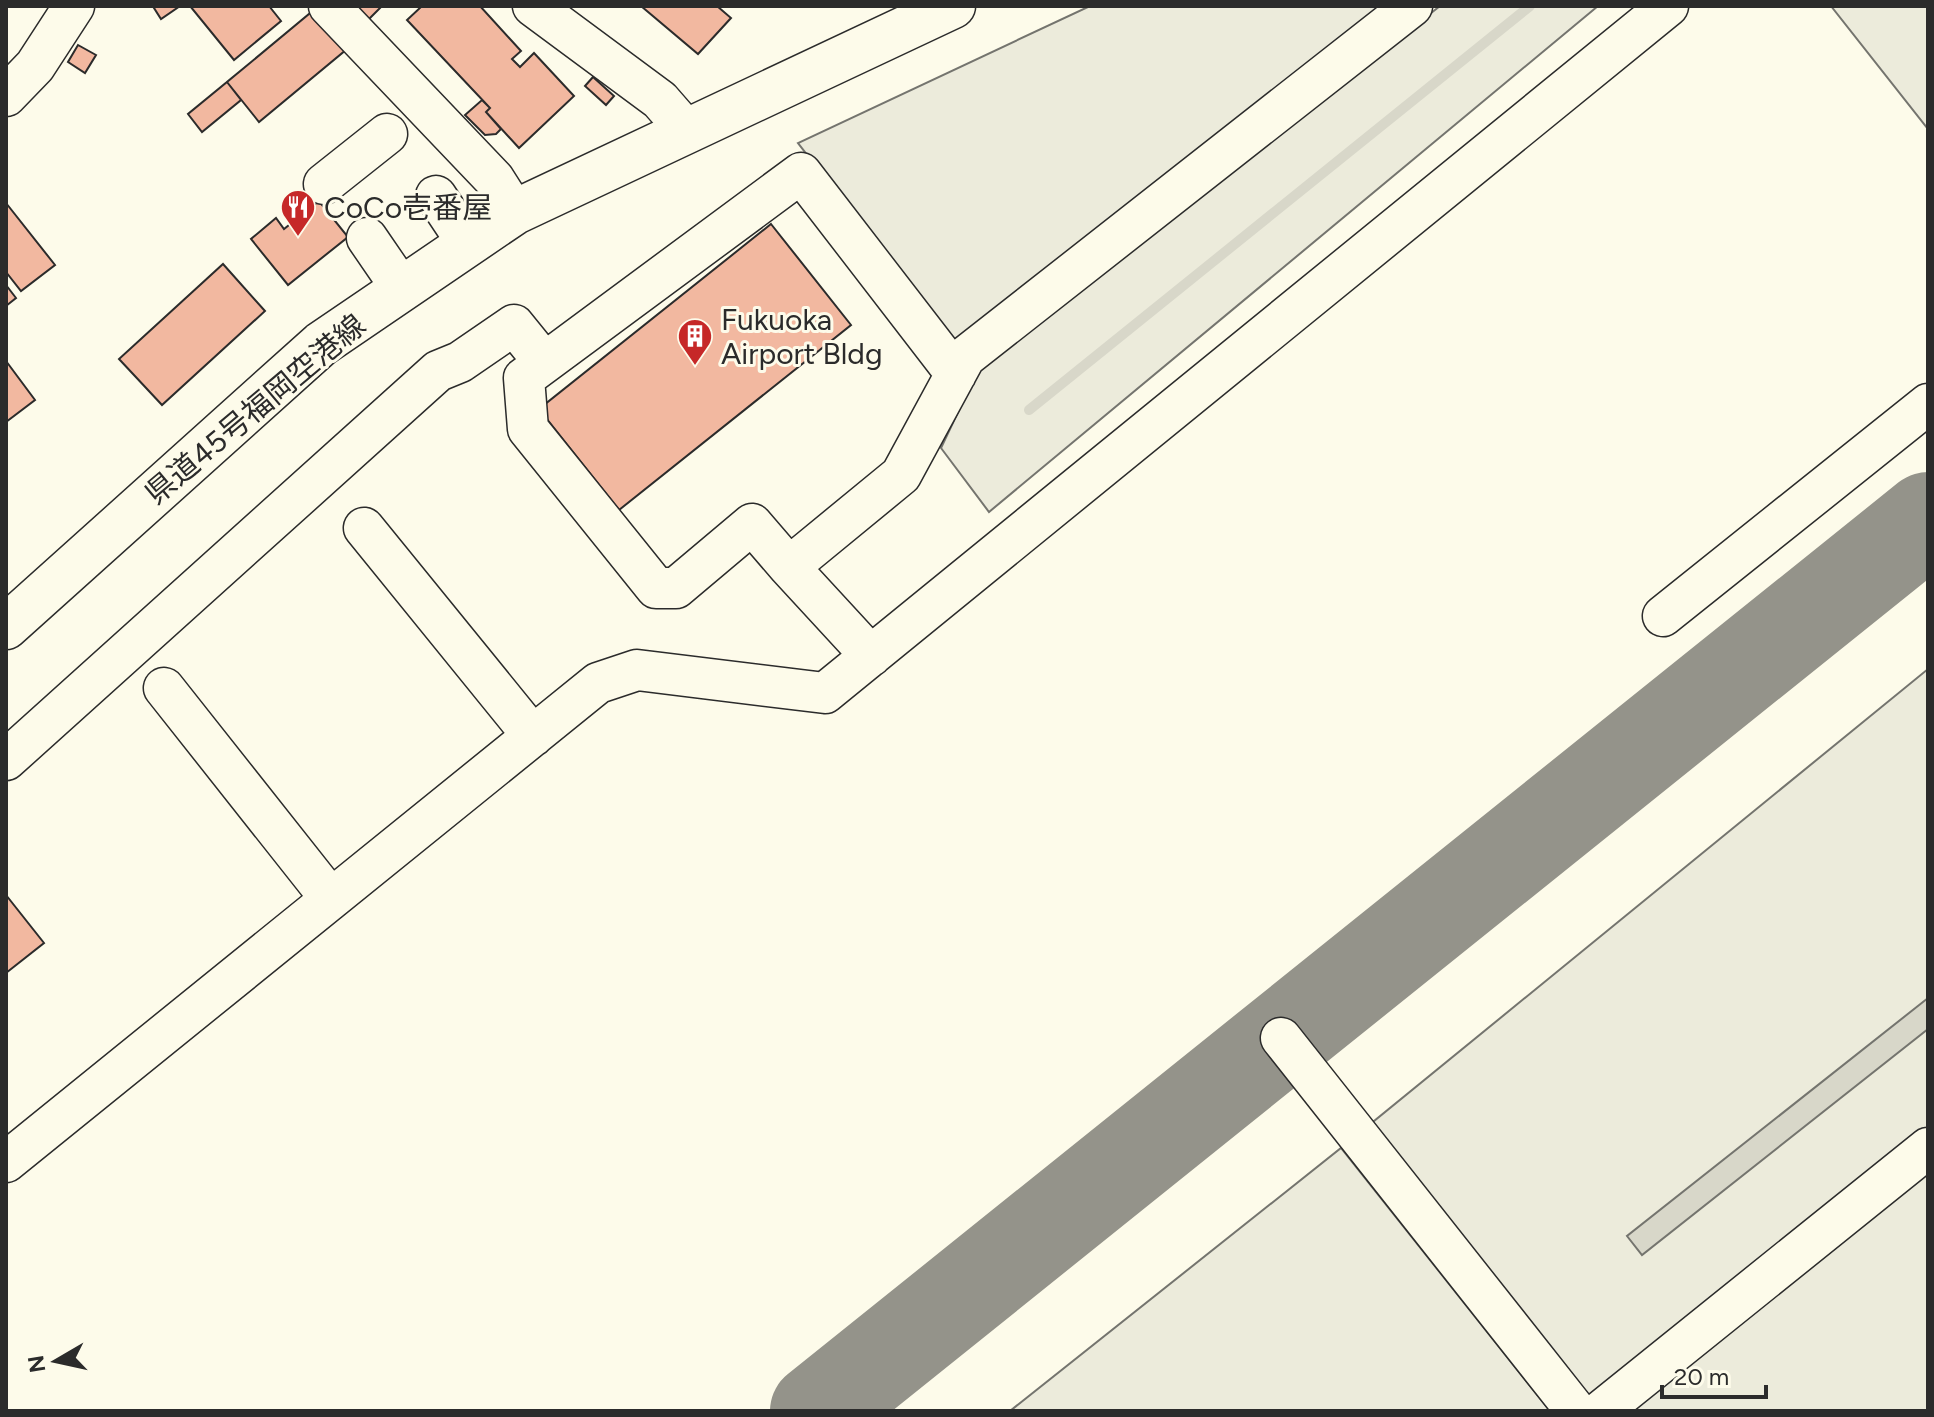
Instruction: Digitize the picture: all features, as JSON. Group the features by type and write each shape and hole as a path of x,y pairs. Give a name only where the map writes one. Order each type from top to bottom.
{"main road":[{"name":"県道45号福岡空港線","path":"6,627 321,344 515,212 953,6"}],"street":[{"path":"6,96 35,66 74,6"},
{"path":"329,6 494,179 515,212"},
{"path":"533,6 660,100 687,131"},
{"path":"789,567 901,475 965,357 1412,6"},
{"path":"6,1162 323,889 525,726 598,683 637,670 825,693 863,648 1634,6"},
{"path":"863,648 1668,6"},
{"path":"324,184 387,134"},
{"path":"863,648 752,524 676,588 656,588 528,429 524,378 801,173 956,374"},
{"path":"436,196 468,244"},
{"path":"367,238 402,289"},
{"path":"6,760 438,371 460,362 514,325 544,362"},
{"path":"6,778 444,382 460,362"},
{"path":"1663,616 1928,404"},
{"path":"364,528 525,726"},
{"path":"164,688 323,889"},
{"path":"6,1127 323,889"},
{"path":"1281,1038 1576,1411"},
{"path":"1601,1411 1928,1148"}],"shaded area":[{"path":"1090,6 1380,6 953,343 798,143"},
{"path":"1440,6 1598,6 989,512 941,448 977,372"},
{"path":"1831,6 1928,6 1928,129"},
{"path":"1928,669 1928,1132 1583,1405 1368,1126"},
{"path":"1928,998 1928,1029 1642,1255 1627,1236"},
{"path":"1341,1148 1550,1411 1010,1411"},
{"path":"1928,1162 1928,1411 1616,1411"}],"building":[{"path":"180,6 161,19 154,8"},
{"path":"190,6 269,6 281,21 234,60"},
{"path":"346,6 382,6 359,29"},
{"path":"422,6 480,6 521,51 512,59 520,67 534,53 574,96 519,148 486,112 490,108 407,20"},
{"path":"641,6 717,6 731,18 698,54"},
{"path":"315,9 347,49 259,122 227,82"},
{"path":"78,45 96,55 85,73 68,62"},
{"path":"593,77 614,96 606,105 585,86"},
{"path":"227,82 241,100 202,132 188,114"},
{"path":"482,100 490,108 486,112 501,129 496,134 485,135 465,115"},
{"path":"319,201 348,237 288,285 251,239 276,218 284,229"},
{"path":"6,203 55,265 21,291 6,272"},
{"name":"Fukuoka Airport Bldg","path":"771,224 851,325 619,510 539,409"},
{"path":"223,264 265,311 162,405 119,359"},
{"path":"6,285 16,298 6,306"},
{"path":"6,361 35,400 6,422"},
{"path":"6,895 44,943 6,973"}],"waterway":[{"path":"1029,410 1530,6"}],"taxiway":[{"path":"817,1411 1928,519"}],"place":[{"name":"CoCo壱番屋","path":"298,238"},
{"name":"Fukuoka Airport Bldg","path":"695,367"}]}
